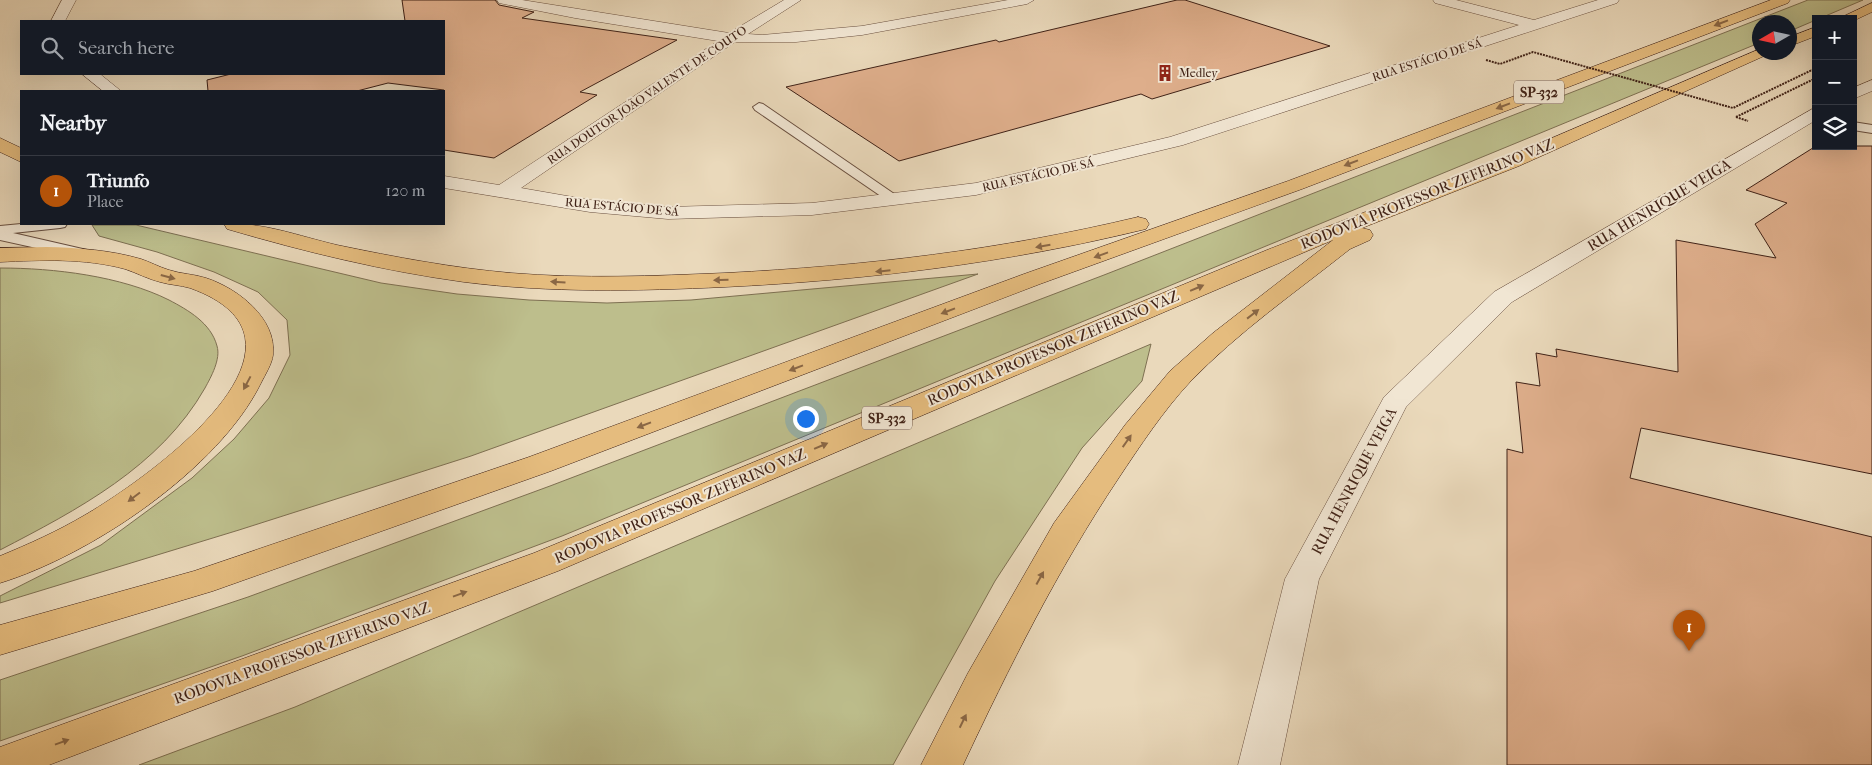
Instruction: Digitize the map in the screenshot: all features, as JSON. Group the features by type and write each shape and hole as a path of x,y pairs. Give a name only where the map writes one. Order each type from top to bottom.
{"highway":[{"name":"SP-332","path":"0,640 201,582 540,464 1023,283 1295,185 1783,0"},
{"path":"1854,15 1872,7"},
{"path":"1857,23 1872,21"},
{"path":"1797,40 1812,33"},
{"path":"1797,41 1812,37"},
{"name":"RODOVIA PROFESSOR ZEFERINO VAZ","path":"0,765 546,562 1275,255 1512,162 1752,58"},
{"path":"0,144 20,155"},
{"path":"942,765 982,684 1066,530 1135,431 1180,377 1222,338 1342,244 1512,162"},
{"path":"239,225 331,251 394,265 493,278 605,284 749,280 880,271 958,261 1072,241 1295,185"},
{"path":"0,256 53,254 127,263 166,276 199,283 234,302 248,318 258,336 260,354 244,390 204,443 111,515 39,554 0,570"}],"street":[{"path":"59,20 69,0"},
{"path":"504,0 542,9 733,37 760,39 878,29 1027,0"},
{"path":"542,9 562,0"},
{"name":"RUA DOUTOR JOÃO VALENTE DE COUTO","path":"502,192 733,37 794,0"},
{"path":"1440,0 1535,25"},
{"name":"RUA ESTÁCIO DE SÁ","path":"445,182 590,206 668,212 812,209 976,189 1176,141 1612,0"},
{"path":"91,75 113,90"},
{"path":"1857,92 1872,85"},
{"name":"RUA HENRIQUE VEIGA","path":"1259,765 1302,579 1394,403 1503,298 1812,116"}],"lane":[{"path":"759,107 896,200"},
{"path":"1857,127 1872,129"},
{"path":"0,230 50,225"},
{"path":"0,235 127,263"}],"path":[{"path":"1486,60 1500,64 1533,52 1733,108 1812,70"},
{"path":"1736,117 1812,80"}],"green space":[{"path":"1808,0 1863,0 1828,15 1812,15 1812,22 1797,28 1797,15 1770,15"},
{"path":"1752,22 1752,46 562,536 242,656 0,741 0,680 248,597 550,486 1104,275"},
{"path":"92,225 136,225 381,283 457,294 529,300 607,303 691,300 978,274 471,456 239,530 0,603 0,596 101,545 192,478 234,439 269,398 290,355 287,320 258,292 214,272 157,252 99,236"},
{"path":"0,268 21,268 87,275 109,279 150,292 169,300 198,318 214,338 218,357 210,379 186,416 165,441 141,463 87,502 0,550"},
{"path":"1151,344 1142,381 1082,448 995,581 893,765 139,765 295,707"}],"building":[{"path":"402,0 495,0 499,5 534,12 522,18 677,40 580,92 597,95 494,158 445,150 445,90 388,83 361,90 208,90 207,80 227,75 445,75 445,20 405,20"},
{"path":"1177,0 1185,0 1330,46 1152,99 1141,94 899,161 786,87 996,40 999,42"},
{"path":"1857,146 1872,146 1872,474 1641,428 1630,478 1872,537 1872,765 1507,765 1507,449 1523,453 1516,382 1540,386 1536,353 1557,357 1556,349 1678,372 1676,240 1776,258 1755,224 1787,203 1746,190 1812,149 1857,150"}],"place":[{"name":"Medley","path":"1165,73"},
{"name":"Triunfo","path":"1689,651"}]}
